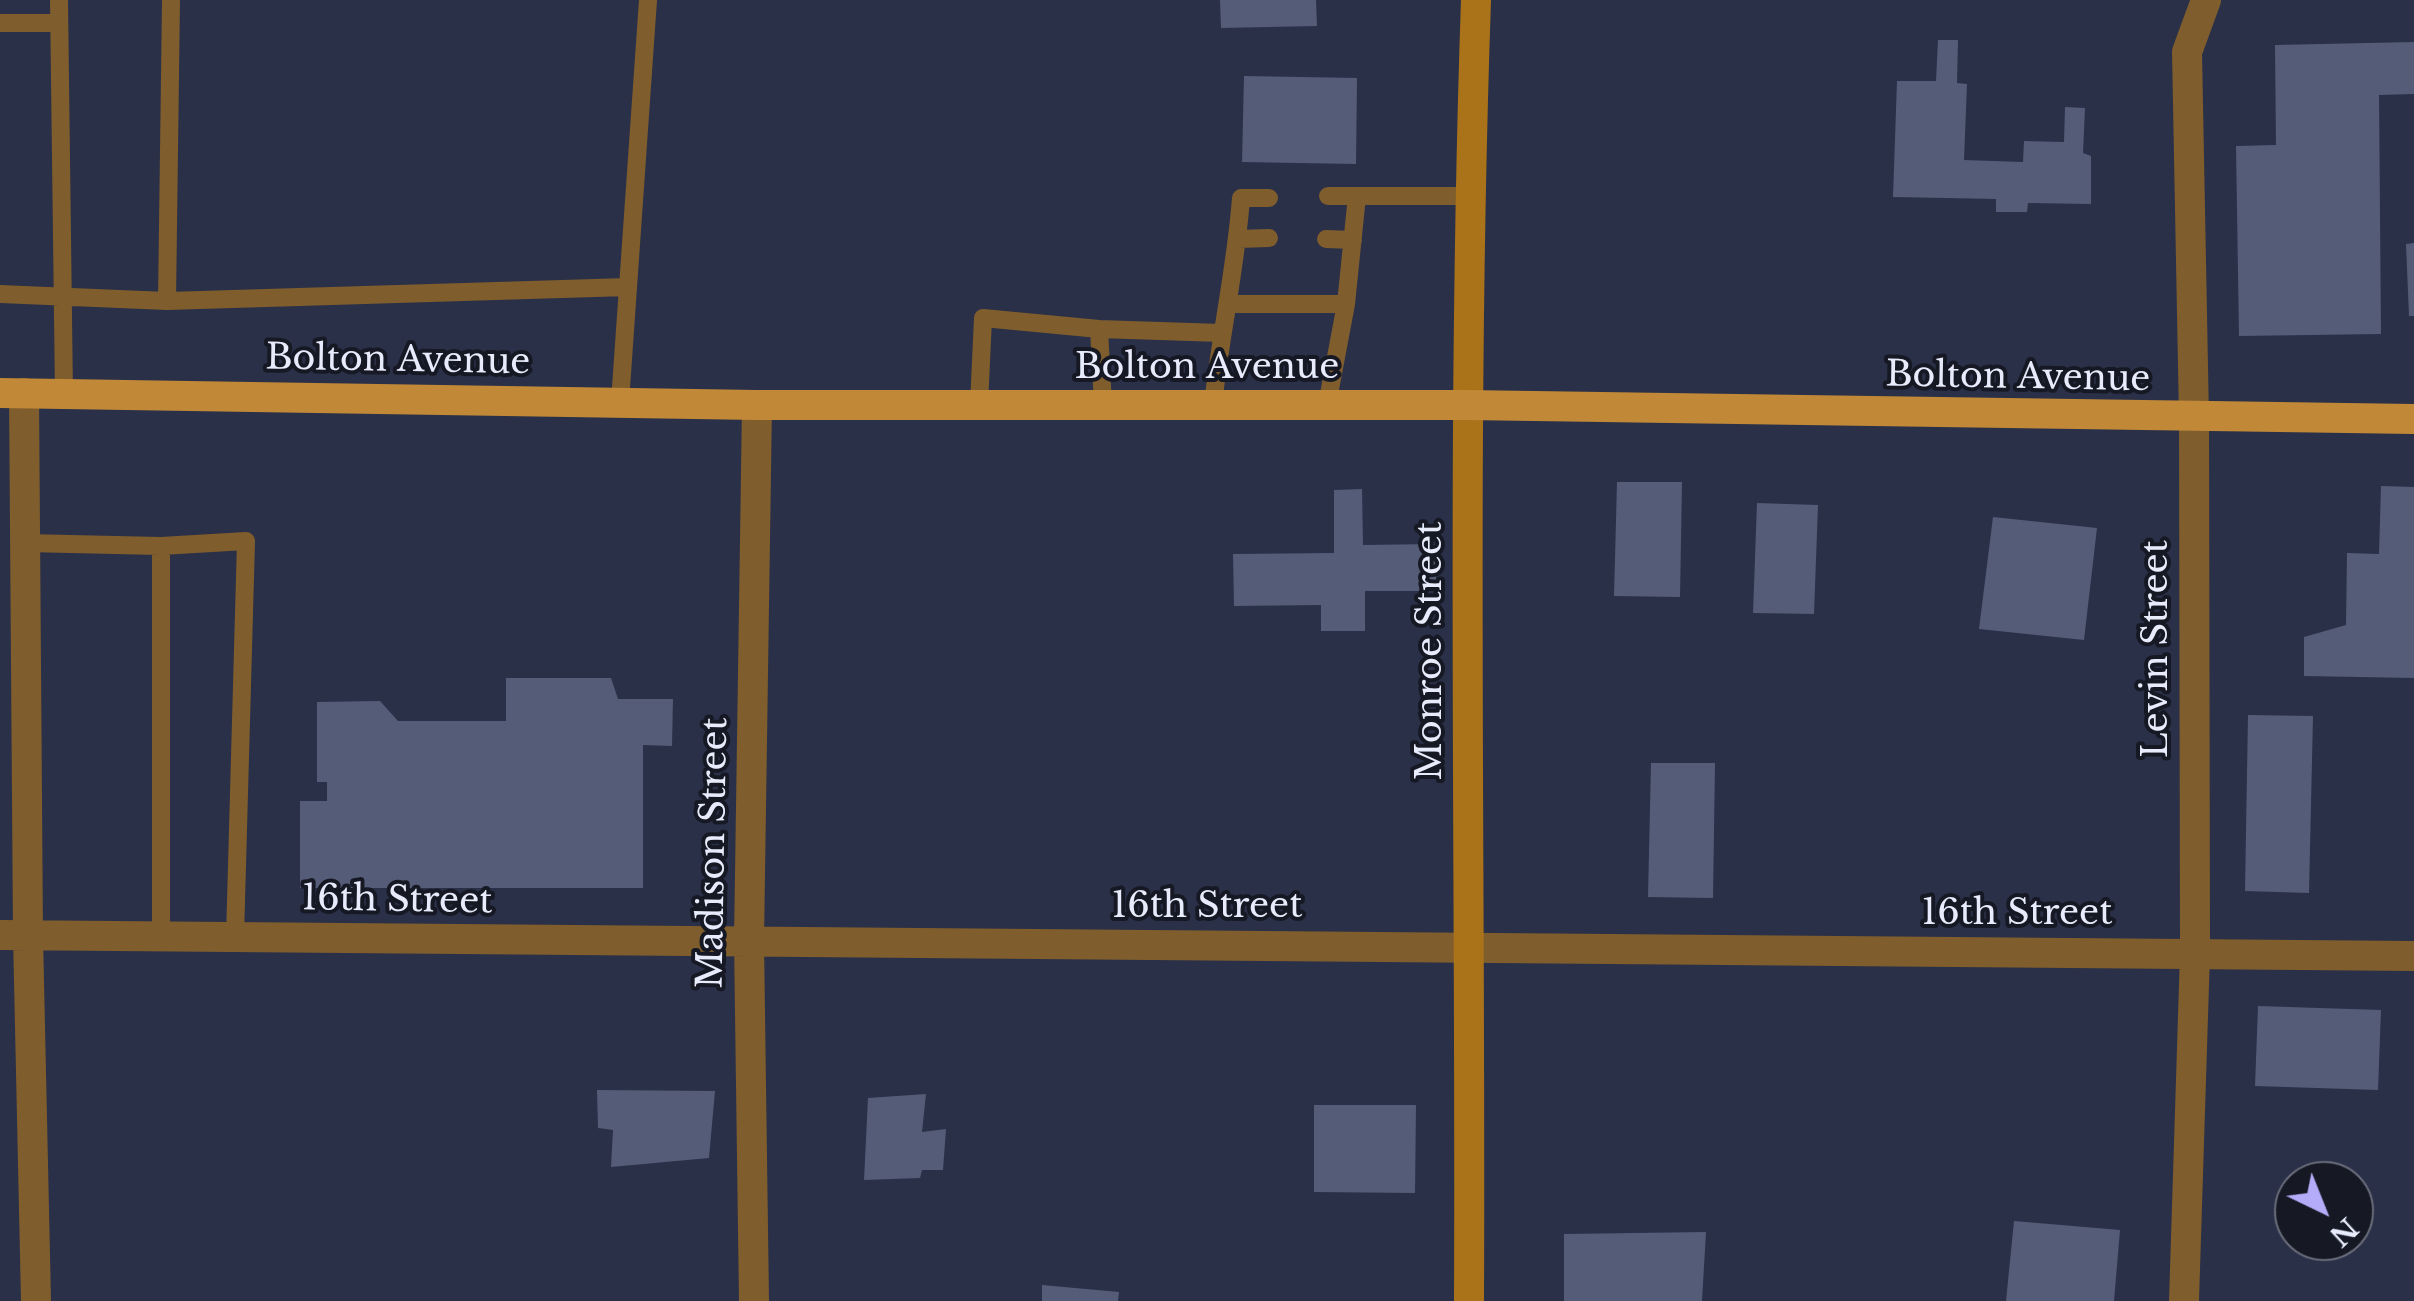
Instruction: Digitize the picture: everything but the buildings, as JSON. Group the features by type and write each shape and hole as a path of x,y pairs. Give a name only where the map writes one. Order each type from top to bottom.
{"main road":[{"name":"Monroe Street","path":"1469,1301 1471,947 1466,405 1476,0"},
{"name":"Bolton Avenue","path":"12,393 757,405 1466,405 2414,419"}],"street":[{"name":"Levin Street","path":"2184,1301 2195,953 2194,418 2187,52 2206,0"},
{"path":"12,393 25,543 14,935 36,1301"},
{"name":"Madison Street","path":"754,1301 750,941 757,405"},
{"name":"16th Street","path":"14,935 2414,956"}],"lane":[{"path":"59,0 64,394"},
{"path":"167,300 171,0"},
{"path":"620,402 648,0"},
{"path":"0,23 59,23"},
{"path":"1328,196 1469,196"},
{"path":"1328,405 1346,304 1357,196"},
{"path":"1213,405 1241,198 1269,198"},
{"path":"1238,238 1269,238"},
{"path":"1326,239 1353,240"},
{"path":"0,294 167,300 628,287"},
{"path":"1228,304 1346,304"},
{"path":"979,405 983,318 1099,329 1221,333"},
{"path":"1099,329 1102,405"},
{"path":"25,543 160,546 246,541 235,936"},
{"path":"160,546 162,936"}]}
